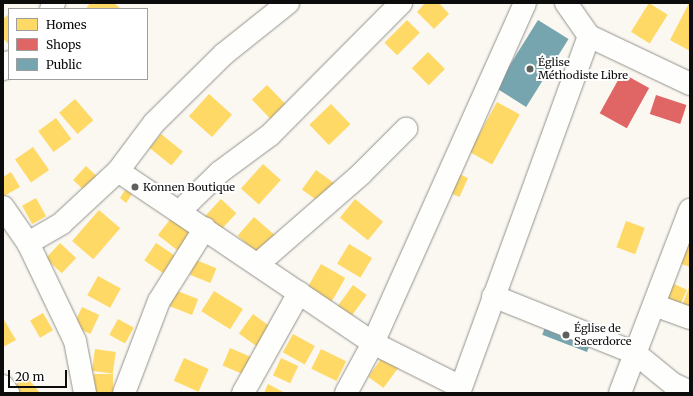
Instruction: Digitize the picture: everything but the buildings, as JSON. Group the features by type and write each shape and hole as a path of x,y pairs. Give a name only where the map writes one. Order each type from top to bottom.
{"street":[{"path":"28,244 62,223 118,171 154,123 202,75 224,54 288,3"},
{"path":"180,211 220,172 270,135 401,3"},
{"path":"346,393 373,343 525,3"},
{"path":"566,3 589,36 690,84"},
{"path":"118,171 180,211 373,343 460,390 589,36"},
{"path":"258,264 361,174 406,129"},
{"path":"3,207 28,244 75,341 85,393"},
{"path":"620,393 690,211"},
{"path":"124,393 159,302 205,228"},
{"path":"243,393 299,293"},
{"path":"493,296 635,353 673,384 690,392"},
{"path":"654,305 690,318"},
{"path":"3,386 8,393"}],"place":[{"name":"Église Méthodiste Libre","path":"530,69"},
{"name":"Konnen Boutique","path":"135,187"},
{"name":"Église de Sacerdorce","path":"566,335"}]}
